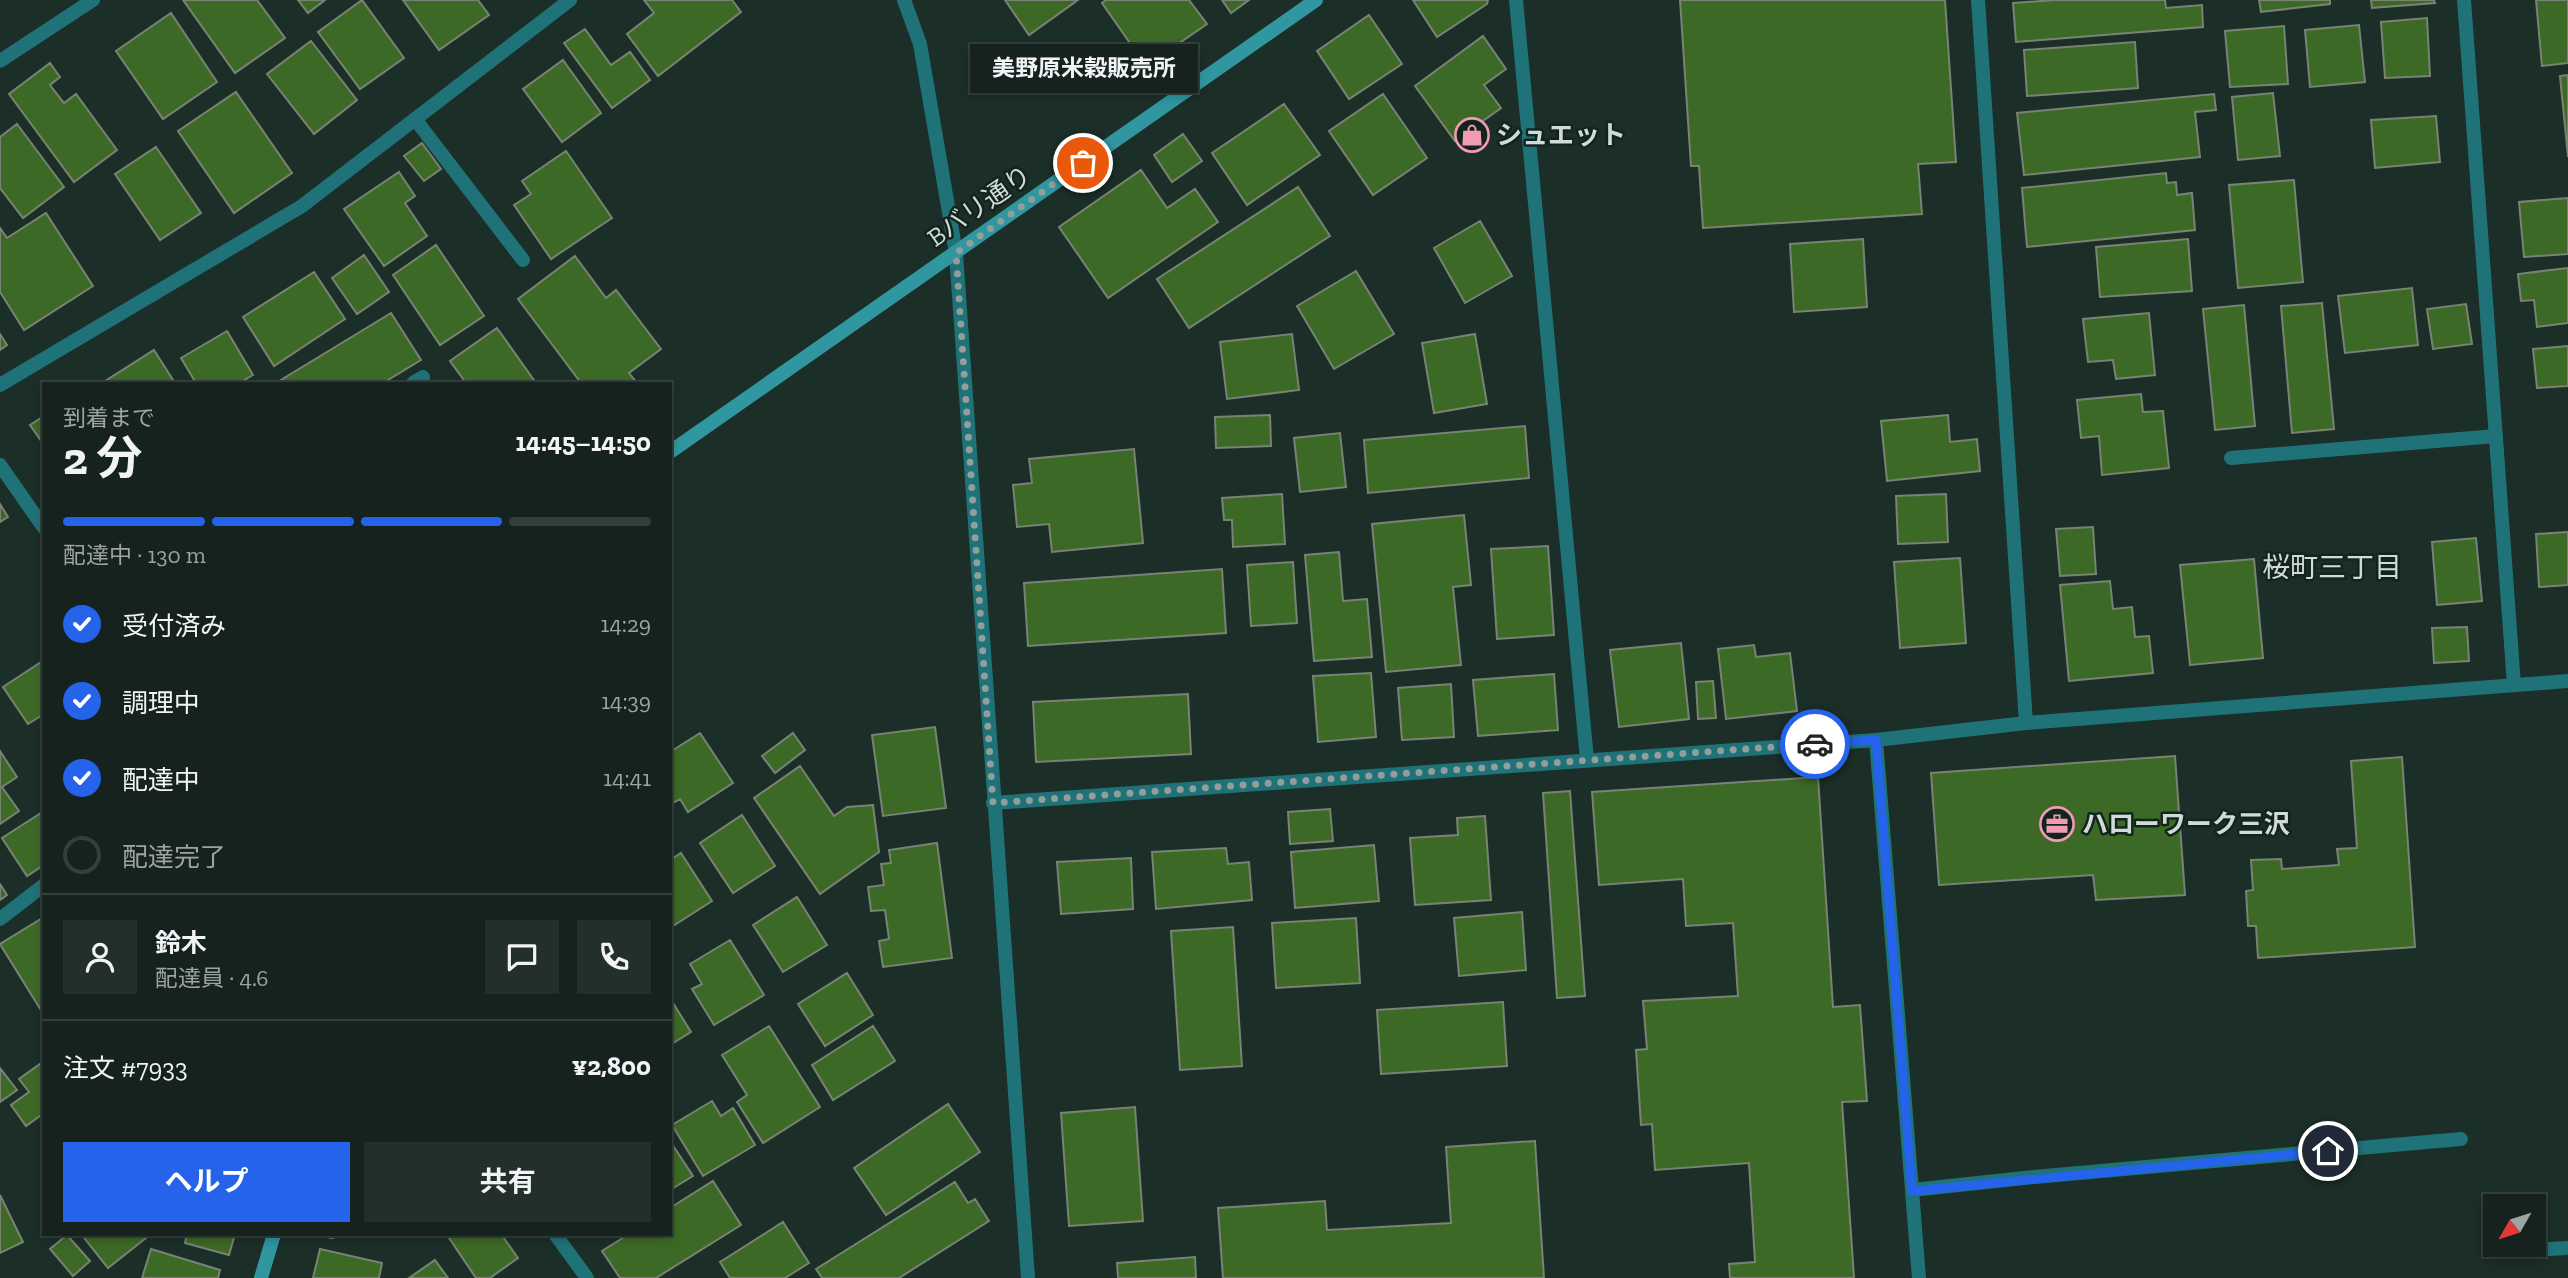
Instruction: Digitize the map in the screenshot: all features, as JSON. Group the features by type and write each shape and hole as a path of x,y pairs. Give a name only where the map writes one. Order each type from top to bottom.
{"street":[{"path":"0,61 93,0"},
{"path":"0,385 302,206 570,0"},
{"path":"904,0 920,44 956,253 1028,1278"},
{"name":"Bバリ通り","path":"672,451 1316,0"},
{"path":"1516,0 1587,760"},
{"path":"1978,0 2026,723"},
{"path":"2464,0 2514,685"},
{"path":"415,119 523,260"},
{"path":"2231,458 2496,436"},
{"path":"0,465 42,525"},
{"path":"993,803 1876,740 2026,723 2568,681"},
{"path":"1876,740 1919,1278"},
{"path":"0,919 42,887"},
{"path":"1912,1191 2034,1177 2461,1139"},
{"path":"261,1278 273,1236"},
{"path":"556,1236 587,1278"},
{"path":"2546,1249 2568,1248"}],"building":[{"path":"183,0 257,0 285,38 235,73"},
{"path":"298,0 325,0 308,13"},
{"path":"362,0 404,58 360,89 318,32"},
{"path":"403,0 478,0 489,15 439,50"},
{"path":"644,0 732,0 741,12 658,76 627,34 654,13"},
{"path":"1005,0 1078,0 1029,35"},
{"path":"1106,0 1189,0 1207,24 1146,66 1102,3"},
{"path":"1222,0 1249,0 1231,13"},
{"path":"1413,0 1488,0 1487,4 1437,37"},
{"path":"1680,0 1945,0 1956,162 1918,164 1922,214 1703,228 1699,166 1691,166"},
{"path":"2055,0 2165,0 2166,8 2202,5 2203,27 2016,42 2013,3"},
{"path":"2259,0 2330,0 2330,4 2261,12"},
{"path":"2371,0 2434,0 2435,3 2372,8"},
{"path":"2536,0 2568,0 2568,63 2542,66"},
{"path":"171,13 217,82 163,119 116,51"},
{"path":"1369,15 1402,64 1349,99 1317,51"},
{"path":"2427,18 2430,76 2385,78 2381,22"},
{"path":"2359,25 2365,82 2310,87 2305,30"},
{"path":"2284,26 2288,84 2230,87 2225,31"},
{"path":"585,29 611,65 630,52 650,80 612,108 564,43"},
{"path":"1483,36 1506,69 1484,85 1501,108 1455,141 1415,86"},
{"path":"311,41 357,100 314,134 267,74"},
{"path":"2135,42 2138,88 2027,96 2024,50"},
{"path":"563,60 601,113 562,142 523,89"},
{"path":"50,63 60,77 50,85 64,103 76,94 117,150 74,182 9,94"},
{"path":"2568,75 2568,157 2560,76"},
{"path":"236,92 292,173 234,213 178,131"},
{"path":"2273,93 2280,156 2238,160 2232,97"},
{"path":"1383,94 1427,158 1373,195 1329,131"},
{"path":"2214,94 2216,110 2195,112 2200,157 2024,175 2017,113"},
{"path":"1284,104 1320,155 1247,205 1212,153"},
{"path":"2436,116 2440,162 2375,168 2371,120"},
{"path":"17,124 64,187 23,218 0,188 0,137"},
{"path":"1183,134 1202,161 1172,182 1154,155"},
{"path":"422,143 441,169 424,181 404,156"},
{"path":"156,147 201,213 160,240 115,174"},
{"path":"566,151 612,218 551,259 514,205 531,194 522,181"},
{"path":"1141,170 1167,208 1195,189 1218,222 1108,298 1059,227"},
{"path":"399,172 415,196 405,203 427,236 384,266 344,209"},
{"path":"2166,173 2167,183 2176,182 2177,195 2192,193 2195,230 2027,247 2022,188"},
{"path":"2294,180 2303,282 2238,288 2229,185"},
{"path":"1298,187 1330,236 1189,328 1157,279"},
{"path":"2568,198 2568,254 2524,257 2519,202"},
{"path":"46,213 93,286 24,330 0,292 0,228 7,238"},
{"path":"1480,221 1512,276 1465,303 1434,248"},
{"path":"1863,239 1867,307 1794,312 1790,244"},
{"path":"2188,239 2192,291 2100,297 2096,247"},
{"path":"436,245 484,316 440,345 393,275"},
{"path":"364,255 389,292 357,314 332,278"},
{"path":"575,256 606,298 616,290 661,349 629,373 636,382 580,382 518,299"},
{"path":"2568,268 2568,323 2537,327 2534,300 2521,301 2518,274"},
{"path":"1356,271 1394,334 1334,369 1297,306"},
{"path":"314,272 345,319 274,366 243,317"},
{"path":"2412,288 2418,345 2345,353 2338,296"},
{"path":"2322,303 2334,429 2292,433 2281,306"},
{"path":"2466,304 2472,344 2433,349 2427,309"},
{"path":"2244,305 2255,426 2215,430 2203,309"},
{"path":"391,313 421,360 385,382 278,382"},
{"path":"2149,313 2155,375 2116,379 2113,360 2088,362 2083,319"},
{"path":"497,328 535,382 465,382 450,361"},
{"path":"227,331 253,375 241,382 195,382 181,358"},
{"path":"0,334 7,345 0,350"},
{"path":"1292,334 1299,390 1227,399 1220,342"},
{"path":"1475,334 1487,404 1434,413 1422,343"},
{"path":"2568,346 2568,386 2537,388 2533,349"},
{"path":"154,350 174,382 104,382"},
{"path":"2141,394 2143,412 2163,411 2169,468 2102,475 2099,436 2081,438 2077,400"},
{"path":"1270,415 1271,446 1216,448 1215,417"},
{"path":"1948,415 1950,442 1977,439 1980,471 1887,481 1881,421"},
{"path":"42,417 42,442 30,425"},
{"path":"1525,426 1529,478 1368,493 1364,440"},
{"path":"1340,433 1346,487 1300,492 1294,438"},
{"path":"1134,449 1143,543 1052,552 1049,524 1017,527 1013,485 1032,483 1029,459"},
{"path":"1282,494 1285,544 1233,547 1232,520 1224,520 1222,498"},
{"path":"1946,494 1948,542 1898,544 1896,496"},
{"path":"0,504 8,517 0,522"},
{"path":"1464,515 1471,585 1453,587 1461,665 1386,672 1372,524"},
{"path":"2093,527 2096,574 2060,576 2056,529"},
{"path":"2568,532 2568,585 2539,587 2536,534"},
{"path":"2476,538 2482,601 2437,605 2432,542"},
{"path":"1548,546 1554,635 1497,639 1491,549"},
{"path":"1339,552 1343,601 1367,599 1372,657 1314,661 1305,555"},
{"path":"1960,558 1966,643 1900,648 1894,562"},
{"path":"2254,559 2263,658 2190,665 2180,565"},
{"path":"1293,562 1297,623 1251,626 1247,565"},
{"path":"1222,569 1226,633 1028,646 1024,583"},
{"path":"2110,581 2113,609 2132,607 2135,637 2149,636 2153,673 2069,681 2060,585"},
{"path":"2467,627 2469,661 2434,663 2432,628"},
{"path":"1681,643 1689,719 1619,727 1610,650"},
{"path":"1754,645 1756,657 1790,653 1797,711 1726,719 1718,649"},
{"path":"42,661 42,715 28,724 3,687"},
{"path":"1371,673 1376,737 1318,742 1313,676"},
{"path":"1554,674 1558,730 1478,736 1473,680"},
{"path":"1713,681 1716,718 1698,719 1696,682"},
{"path":"1451,684 1454,737 1402,740 1398,688"},
{"path":"1188,694 1191,754 1036,762 1033,702"},
{"path":"935,727 946,808 883,816 872,735"},
{"path":"700,733 733,783 688,812 680,799 672,802 672,751"},
{"path":"793,733 805,750 775,773 762,756"},
{"path":"0,751 17,777 2,787 19,811 0,824"},
{"name":"ハローワーク三沢","path":"2175,756 2185,895 2096,900 2093,875 1939,885 1931,773"},
{"path":"2402,757 2415,947 2258,958 2256,926 2248,926 2246,891 2253,890 2251,860 2281,859 2282,869 2339,865 2337,849 2357,848 2351,761"},
{"path":"800,766 834,816 847,807 873,805 879,852 820,894 754,798"},
{"path":"1818,777 1833,1007 1860,1005 1867,1101 1842,1102 1854,1278 1730,1278 1729,1264 1755,1262 1749,1163 1655,1170 1652,1124 1641,1125 1636,1050 1647,1049 1643,1001 1738,996 1733,923 1686,926 1683,879 1599,885 1592,792"},
{"path":"1570,791 1585,996 1557,998 1543,793"},
{"path":"1330,809 1333,841 1290,844 1288,812"},
{"path":"42,812 42,866 27,876 2,838"},
{"path":"742,815 775,866 733,893 700,843"},
{"path":"1485,816 1491,900 1415,905 1410,838 1458,835 1457,818"},
{"path":"937,843 952,958 883,967 879,941 889,939 885,910 871,911 868,887 884,885 881,864 891,863 889,850"},
{"path":"1374,845 1379,901 1295,908 1291,852"},
{"path":"1226,848 1228,864 1249,862 1252,900 1156,909 1152,852"},
{"path":"681,853 712,901 672,927 672,859"},
{"path":"1131,858 1133,909 1061,914 1057,862"},
{"path":"0,884 7,895 0,900"},
{"path":"797,897 827,945 783,972 753,925"},
{"path":"1522,912 1526,970 1459,976 1454,918"},
{"path":"42,918 42,1012 0,944"},
{"path":"1356,918 1360,983 1276,988 1272,923"},
{"path":"1233,927 1242,1066 1180,1070 1171,931"},
{"path":"730,940 764,995 714,1025 692,989 702,984 690,964"},
{"path":"847,973 873,1015 825,1046 798,1004"},
{"path":"672,1001 691,1032 672,1044"},
{"path":"1503,1002 1507,1066 1381,1074 1377,1010"},
{"path":"769,1026 820,1107 763,1143 737,1102 747,1095 722,1055"},
{"path":"873,1026 895,1061 833,1100 812,1065"},
{"path":"42,1062 42,1114 26,1126 11,1105 29,1092 19,1079"},
{"path":"0,1068 17,1090 0,1102"},
{"path":"712,1101 721,1116 733,1108 755,1145 703,1176 672,1125"},
{"path":"948,1104 980,1152 886,1215 854,1168"},
{"path":"1135,1107 1143,1221 1069,1226 1061,1113"},
{"path":"1535,1141 1544,1278 1223,1278 1218,1208 1325,1201 1327,1230 1451,1223 1446,1147"},
{"path":"672,1144 693,1176 672,1189"},
{"path":"713,1181 741,1225 656,1278 620,1278 602,1251 626,1236 672,1236 672,1207"},
{"path":"955,1182 968,1203 975,1199 989,1221 899,1278 822,1278 816,1269"},
{"path":"0,1195 23,1242 0,1253"},
{"path":"783,1222 809,1263 785,1278 730,1278 720,1262"},
{"path":"68,1236 90,1261 73,1276 50,1249"},
{"path":"83,1236 148,1236 108,1268"},
{"path":"187,1236 234,1236 229,1255 185,1243"},
{"path":"448,1236 502,1236 518,1258 490,1278 476,1278"},
{"path":"151,1249 220,1270 218,1278 142,1278"},
{"path":"320,1249 382,1263 379,1278 313,1278"},
{"path":"1195,1257 1196,1278 1118,1278 1117,1263"},
{"path":"435,1260 448,1278 409,1278"}],"way so far":[{"path":"1083,163 956,253 993,803 1815,744"}],"place":[{"name":"シュエット","path":"1472,135"},
{"name":"美野原米穀販売所","path":"1083,163"},
{"name":"ハローワーク三沢","path":"2057,824"}],"district":[{"name":"桜町三丁目","path":"2332,567"}],"route":[{"path":"1815,744 1876,740 1912,1191 2034,1177 2328,1151"}]}
